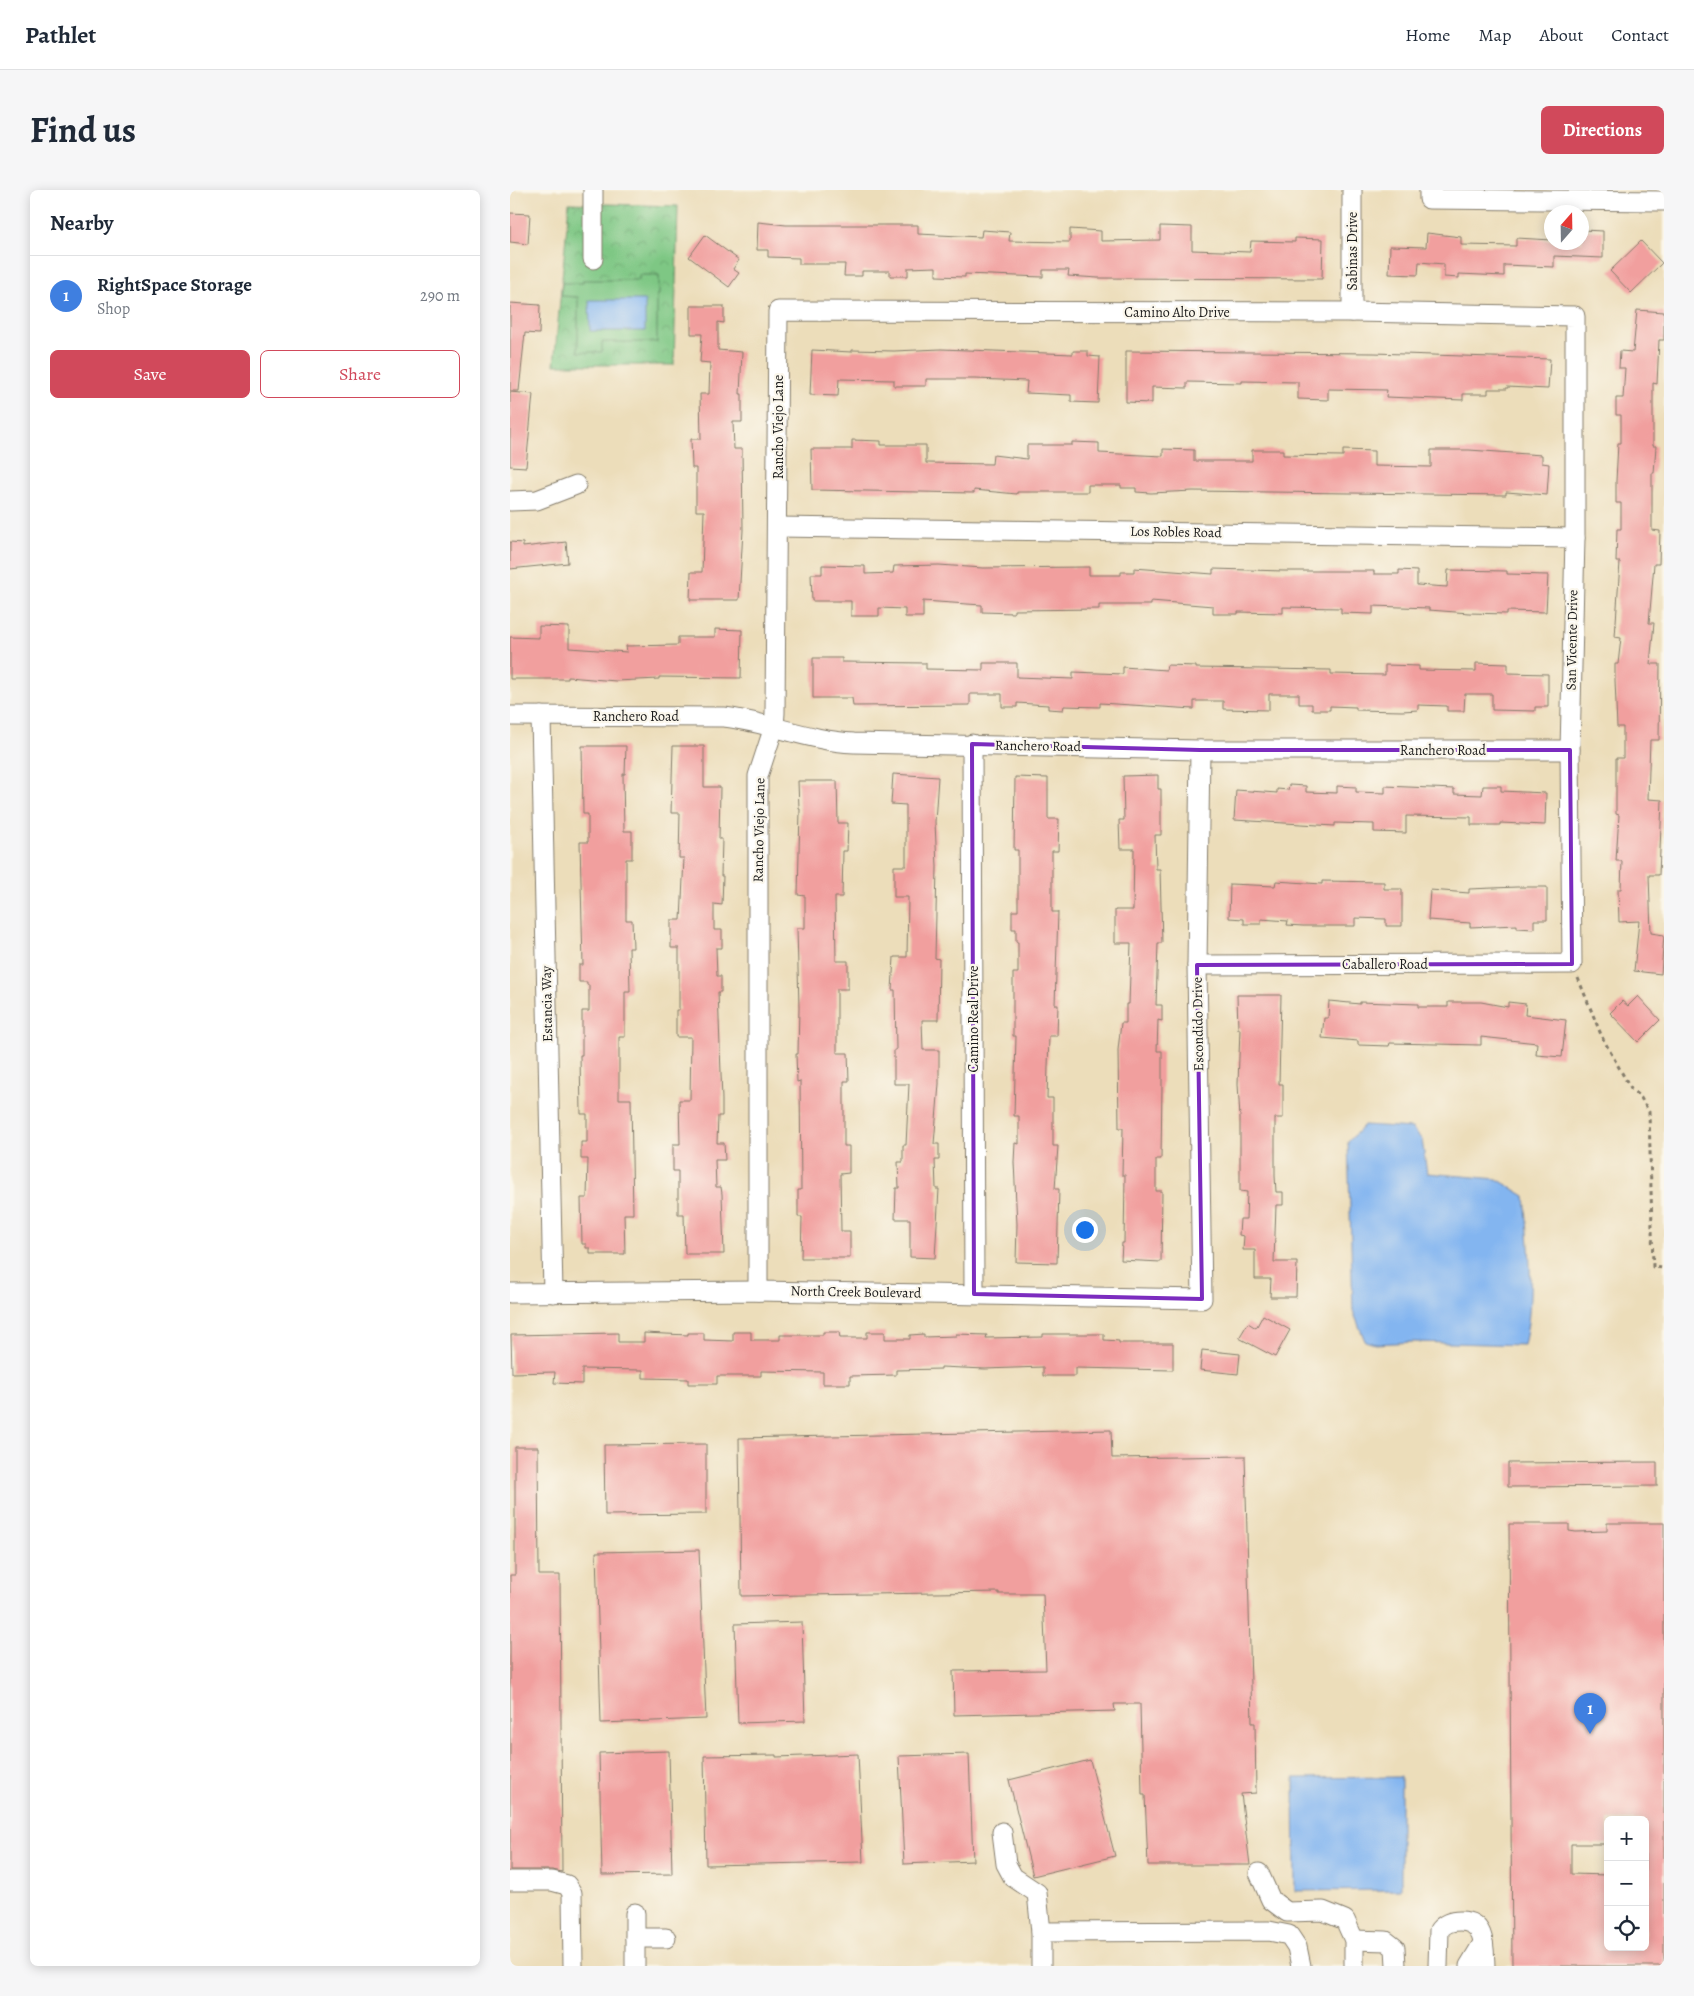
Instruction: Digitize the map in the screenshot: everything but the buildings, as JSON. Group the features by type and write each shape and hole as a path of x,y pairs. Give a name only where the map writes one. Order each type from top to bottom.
{"street":[{"path":"593,190 593,260"},
{"name":"Sabinas Drive","path":"1352,190 1352,312"},
{"path":"1429,190 1429,199 1664,201"},
{"name":"Camino Alto Drive","path":"778,311 1352,312 1576,316"},
{"name":"Rancho Viejo Lane","path":"758,1291 758,776 774,727 778,311"},
{"name":"San Vicente Drive","path":"1572,964 1570,750 1575,538 1576,316"},
{"path":"510,501 537,500 576,485"},
{"name":"Los Robles Road","path":"777,527 1575,538"},
{"name":"Ranchero Road","path":"510,716 707,716 744,720 843,743 972,744 1200,750 1570,750"},
{"name":"Estancia Way","path":"541,716 553,1292"},
{"name":"Camino Real Drive","path":"972,744 974,1294"},
{"name":"Escondido Drive","path":"1200,750 1197,965 1202,1299"},
{"name":"Caballero Road","path":"1197,965 1572,964"},
{"name":"North Creek Boulevard","path":"510,1293 758,1291 1202,1299"},
{"path":"1002,1832 1006,1864 1013,1876 1037,1893 1042,1966"},
{"path":"1259,1873 1271,1900 1287,1912 1322,1911 1344,1920 1354,1940 1354,1966"},
{"path":"510,1881 552,1881 567,1885 572,1893 572,1966"},
{"path":"635,1913 635,1966"},
{"path":"1438,1966 1439,1930 1449,1922 1462,1920 1475,1924 1482,1932 1485,1966"},
{"path":"1041,1932 1269,1931 1290,1935 1297,1947 1301,1966"},
{"path":"635,1938 666,1938"},
{"path":"1354,1940 1386,1941 1395,1948 1396,1966"},
{"path":"1469,1966 1483,1943"},
{"path":"1477,1966 1483,1943"}],"path":[{"path":"1572,964 1602,1037 1631,1089 1641,1098 1649,1112 1652,1268 1664,1268"}],"highlighted area":[{"path":"972,744 1200,750 1570,750 1572,964 1197,965 1202,1299 974,1294"}],"green space":[{"path":"569,203 678,206 674,365 554,365"},
{"path":"639,275 659,275 657,342 602,342 602,352 578,352 578,297 561,296 562,283 583,283 583,280 639,280"}],"water":[{"path":"589,300 645,300 645,331 590,331"},
{"path":"1364,1125 1412,1128 1422,1140 1427,1173 1497,1179 1525,1196 1530,1290 1524,1345 1413,1342 1375,1344 1365,1341 1353,1311 1348,1142"},
{"path":"1401,1777 1401,1890 1295,1891 1294,1778"}],"place":[{"name":"RightSpace Storage","path":"1590,1734"}]}
